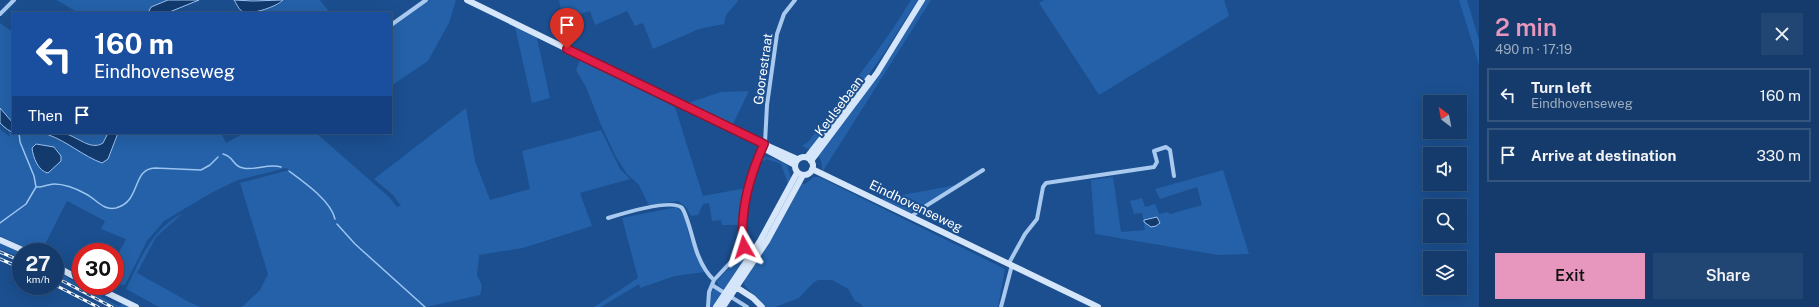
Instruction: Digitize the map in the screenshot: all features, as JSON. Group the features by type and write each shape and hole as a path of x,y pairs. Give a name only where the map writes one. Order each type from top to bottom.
{"main road":[{"path":"467,0 737,132 741,137 796,162 800,174 728,295 723,307"},
{"name":"Keulsebaan","path":"809,159 868,86 922,0"},
{"path":"796,162 802,157 809,159 812,169 808,174 800,174"},
{"name":"Eindhovenseweg","path":"812,169 1098,307"},
{"path":"0,240 12,245"},
{"path":"734,286 761,307"},
{"path":"111,295 136,307"},
{"path":"716,307 728,295"}],"street":[{"path":"0,14 14,0"},
{"path":"392,24 426,0"},
{"name":"Goorestraat","path":"714,280 743,249 742,225 746,201 766,135 767,105 777,34 784,14 795,0"},
{"path":"1001,307 1010,264 1025,234 1037,219 1043,187 1046,183 1113,172 1145,169 1156,165 1154,151 1167,147 1170,152 1174,176"},
{"path":"912,216 983,170"},
{"path":"608,218 648,207 672,205 679,206 685,214 694,246 704,268 714,280 708,307"},
{"path":"712,285 747,307"}],"shaded area":[{"path":"57,0 168,0 151,7 148,12 76,12"},
{"path":"168,0 199,0 169,12 148,12 151,7"},
{"path":"234,0 283,0 276,5 253,12 244,12 238,7"},
{"path":"283,0 320,0 329,12 254,12 278,5"},
{"path":"429,0 456,0 449,23 428,61 392,85 392,26"},
{"path":"559,0 739,0 726,15 724,24 699,29 653,49 643,23 635,26 627,11 595,25 590,11 563,19"},
{"path":"911,0 918,0 884,53 853,97 811,150 802,146 808,142 874,55"},
{"path":"925,0 931,0 823,171 821,160 818,156 876,76"},
{"path":"1044,0 1224,0 1229,16 1099,95 1039,3"},
{"path":"1459,0 1467,0 1479,40 1479,65"},
{"path":"0,23 12,31 12,122 0,108"},
{"path":"515,27 537,38 550,98 532,103"},
{"path":"580,60 675,107 703,196 746,188 739,211 738,225 722,225 721,220 712,221 709,203 703,204 698,215 691,216 686,207 678,201 648,204 639,185 627,174 616,157 586,87 576,70"},
{"path":"749,91 732,126 688,103 721,92"},
{"path":"0,108 12,122 12,132 7,129 0,123"},
{"path":"466,108 475,161 490,200 530,189 522,151 601,130 620,169 630,179 580,193 592,226 523,248 479,255 477,276 482,285 480,295 426,307 242,307 260,290 268,274 240,183 289,170 286,168 238,180 211,193 164,221 147,241 124,285 124,243 126,239 101,229 105,221 67,201 46,243 15,243 0,236 0,129 10,137 9,132 12,134 49,135 63,141 102,163 108,159 118,134 222,134 226,143 242,134 317,134 389,197 397,207 401,206 393,195 374,179","holes":["34,144 56,148 59,152 61,161 49,172 43,171 38,165"]},
{"path":"45,134 64,134 84,143 98,145 103,143 108,134 118,134 108,159 102,163 88,157 63,141"},
{"path":"66,134 108,134 103,143 99,145 94,146"},
{"path":"36,144 54,147 61,156 61,161 48,173 41,170 35,159 32,148"},
{"path":"764,157 772,158 787,165 791,178 789,187 781,164 767,159 759,163"},
{"path":"1223,170 1249,254 1218,255 1095,234 1091,180 1113,177 1121,232 1145,230 1142,213 1134,214 1130,201 1142,198 1145,207 1155,204 1159,214 1168,212 1170,214 1202,205 1197,187 1160,199 1155,189"},
{"path":"814,177 819,177 1005,269 998,307 863,307 855,301 848,289 832,280 818,280 813,283 799,298 775,307 766,307 747,288 743,281 800,183 805,184"},
{"path":"956,185 910,213 881,199"},
{"path":"677,207 685,217 689,236 704,272 675,276 640,288 639,284 601,307 594,307 638,278 622,218"},
{"path":"183,213 156,237 137,273 200,307 159,307 126,289 142,256 155,236 163,227"},
{"path":"1157,217 1160,223 1156,226 1151,227 1144,222 1144,220"},
{"path":"748,241 756,245 725,291 718,285 717,281 741,255"},
{"path":"0,243 12,248 12,254 0,249"},
{"path":"64,275 72,281 72,284 64,280"},
{"path":"715,289 724,293 714,307 710,307 711,292"},
{"path":"93,295 98,295 116,305 120,306 122,303 129,307 116,307"}],"waterway":[{"path":"19,134 20,142 34,176 36,187 54,184 67,186 90,196 107,208 116,208 130,199 142,174 148,170 155,168 201,170 210,165 218,157"},
{"path":"223,154 230,157 239,167 243,168 253,169 271,166 281,167"},
{"path":"289,171 323,199 328,205 335,219"},
{"path":"0,223 26,204 36,187"},
{"path":"337,224 355,244 425,307"}],"railway":[{"path":"0,252 12,257"},
{"path":"0,259 12,264"},
{"path":"64,282 112,307"},
{"path":"64,290 98,307"}],"route":[{"path":"567,49 764,144 749,188 743,216 742,232 744,247"}]}
